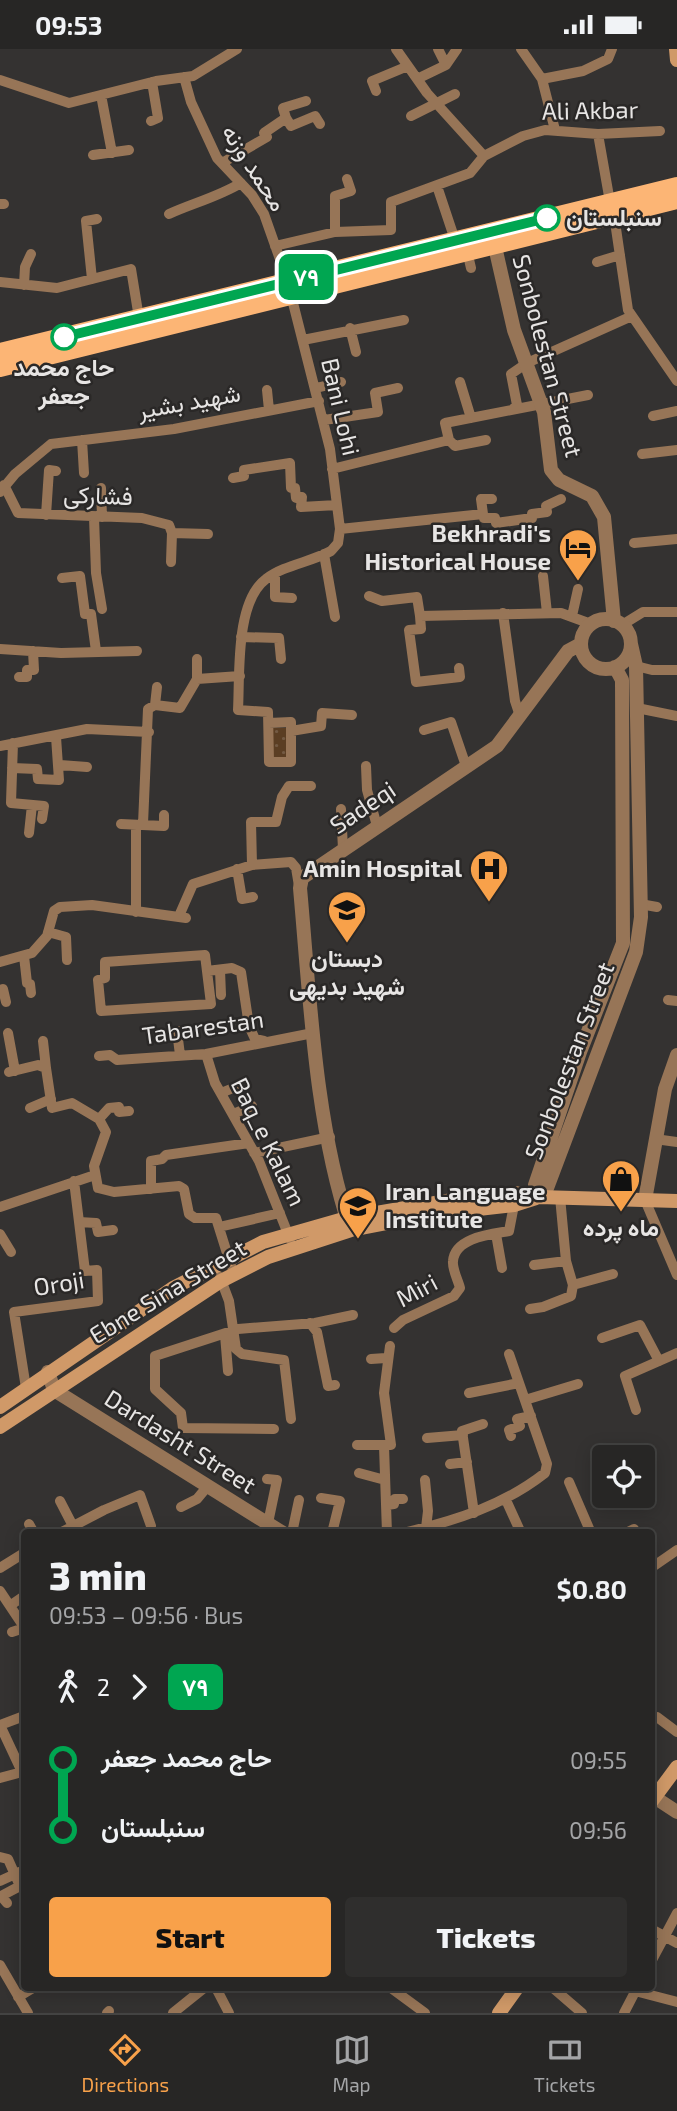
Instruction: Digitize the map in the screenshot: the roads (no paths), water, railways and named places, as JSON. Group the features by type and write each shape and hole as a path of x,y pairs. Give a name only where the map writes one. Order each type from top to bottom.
{"main road":[{"path":"676,49 677,60"},
{"path":"612,209 677,186"},
{"path":"0,367 168,319 289,289 464,253 493,238 612,209 677,199"},
{"path":"0,352 139,319 168,319"},
{"name":"Ebne Sina Street","path":"0,1407 173,1288 222,1261 349,1224 477,1196 514,1193 539,1197 677,1201"},
{"name":"Ebne Sina Street","path":"349,1224 514,1205 539,1197"},
{"name":"Ebne Sina Street","path":"0,1427 227,1278 291,1242"},
{"path":"655,1794 677,1767"},
{"path":"499,2013 515,1991"}],"street":[{"path":"0,80 69,103 152,82 184,77 209,68 237,49"},
{"path":"396,49 437,104 484,156"},
{"path":"438,49 446,65"},
{"path":"417,79 446,65 457,49"},
{"path":"521,49 542,79 555,130"},
{"path":"542,79 583,71 608,59 612,49"},
{"path":"376,91 372,81 408,66"},
{"name":"محمد وزنه","path":"184,77 191,102 222,163 264,213 289,289"},
{"path":"151,121 158,118 152,82"},
{"path":"411,116 455,94"},
{"path":"101,95 111,153"},
{"path":"306,101 284,108 291,127 315,116 320,124"},
{"path":"222,163 267,137 264,133 286,118"},
{"name":"Ali Akbar","path":"275,246 335,232 391,230 391,202 470,173 484,156 523,135 555,130 598,134 660,131"},
{"path":"598,134 632,316 677,378"},
{"path":"93,155 129,151"},
{"path":"335,232 335,196 351,191 347,179"},
{"path":"169,214 203,199 221,195 241,183"},
{"path":"437,186 464,253"},
{"path":"92,279 86,221 97,219"},
{"name":"Sonbolestan Street","path":"493,238 514,330 541,403 551,470 559,480 592,496 604,517 618,623"},
{"path":"24,285 31,254"},
{"path":"597,262 620,255"},
{"path":"0,282 57,288 131,269 139,319"},
{"name":"Bani Lohi","path":"289,289 324,420 340,529"},
{"path":"512,410 517,405 511,374 527,363 632,316"},
{"path":"303,340 350,328 404,320"},
{"path":"350,328 356,352"},
{"path":"316,388 341,382"},
{"path":"460,382 471,418"},
{"path":"324,420 378,412 375,393 398,388"},
{"path":"267,390 270,410"},
{"path":"486,440 454,446 449,440 445,423 588,395"},
{"name":"شهید بشیر","path":"2,488 51,445 127,430 174,429 319,401"},
{"path":"653,416 677,411"},
{"path":"82,439 84,473"},
{"path":"332,469 449,440"},
{"path":"642,454 677,450"},
{"path":"233,478 244,476 244,470 290,463 291,488 295,488 296,498 302,497 301,507 337,505"},
{"path":"46,515 49,470 56,471"},
{"name":"فشارکی","path":"2,488 18,513 142,518 169,525 172,533"},
{"path":"101,488 96,573 102,610"},
{"path":"492,499 481,499 483,514 484,519 495,517 496,523 532,518 532,514 547,512 546,506 561,499"},
{"path":"269,723 290,722 292,762 269,762 268,712 238,710 241,636 256,589 275,574 324,554 338,543 340,529 483,514"},
{"path":"171,562 172,533 208,534"},
{"path":"634,543 664,538 677,539"},
{"path":"324,554 335,617"},
{"path":"96,573 108,572"},
{"path":"275,574 275,597 292,598"},
{"path":"62,578 80,576 85,614 91,614 96,651"},
{"path":"543,576 547,613"},
{"path":"572,616 578,589"},
{"path":"369,596 382,601 418,597 421,629 409,630 416,682 460,677 459,669"},
{"path":"618,623 643,612 677,612"},
{"path":"503,613 515,701 520,716"},
{"path":"420,616 547,613 572,616 591,624 606,619 618,623 631,644 626,658 615,667 596,667 588,662 581,644 591,624"},
{"path":"241,636 279,638 281,659"},
{"name":"Sadeqi","path":"300,888 302,878 497,746 568,651 581,644"},
{"name":"Sonbolestan Street","path":"615,667 622,680 623,943 580,1052 535,1185 539,1197 547,1188 636,952 640,904 637,708 636,666 631,644"},
{"path":"0,649 137,651"},
{"path":"19,677 27,677 27,670 34,670 33,651"},
{"path":"136,912 140,825 149,732 148,709 155,705 180,708 197,679 197,659"},
{"path":"636,666 652,670 677,670"},
{"path":"197,679 240,676"},
{"path":"155,705 157,687"},
{"path":"637,708 677,716"},
{"path":"291,731 321,726 322,713 352,715"},
{"path":"424,730 451,722 466,766"},
{"path":"42,819 44,806 10,803 12,768 3,746 87,729 149,732"},
{"path":"12,768 37,769 38,779 59,780 56,737"},
{"path":"60,765 87,767"},
{"path":"366,766 377,826"},
{"path":"252,865 251,822 276,822 282,797 289,786 311,786"},
{"path":"29,833 32,805"},
{"path":"341,809 344,849"},
{"path":"121,824 164,825 164,815"},
{"path":"0,962 32,953 48,932 54,911 60,907 76,904 183,917 193,884 252,865 291,862 296,868 300,888 313,1033 330,1137 349,1224"},
{"path":"237,869 242,899 253,897"},
{"path":"640,904 657,907"},
{"path":"48,932 66,937 67,960"},
{"path":"205,955 206,971 211,1004 101,1011 98,980 105,978 105,962 205,955"},
{"path":"24,956 31,993"},
{"name":"Baq_e Kalam","path":"220,970 232,968 241,972 249,1026 255,1039 264,1041"},
{"path":"206,971 220,970 221,995"},
{"path":"0,990 3,989 6,1002"},
{"path":"180,1055 177,1031 184,1031"},
{"path":"8,1033 12,1071 37,1065 46,1068"},
{"name":"Tabarestan","path":"99,1056 110,1055 117,1060 206,1053 313,1033"},
{"path":"43,1041 52,1108 72,1103 99,1119 106,1132 94,1165 98,1188 114,1192 179,1186 184,1189 189,1214 216,1218 229,1301 228,1371"},
{"path":"580,1052 595,1056"},
{"name":"Baq_e Kalam","path":"206,1053 221,1093 252,1148 291,1242"},
{"path":"676,1272 645,1200 654,1139 674,1077 677,1055"},
{"path":"221,1093 238,1086"},
{"path":"30,1108 51,1099"},
{"path":"99,1119 109,1108 122,1106"},
{"path":"233,1114 252,1106"},
{"path":"151,1189 151,1161 162,1159 166,1155 252,1148 330,1137"},
{"path":"654,1139 677,1142"},
{"path":"0,1206 74,1181 95,1178"},
{"name":"Oroji","path":"26,1388 14,1312 98,1301 97,1270 85,1271 74,1181"},
{"path":"530,1309 571,1296 573,1285 566,1261 560,1197"},
{"path":"502,1268 496,1234 509,1231 514,1205"},
{"path":"219,1227 280,1213"},
{"path":"79,1222 96,1223 98,1232 113,1230"},
{"path":"4,1234 12,1252"},
{"name":"Miri","path":"394,1328 403,1320 454,1296 460,1288 452,1262 456,1252 471,1239 496,1234"},
{"path":"534,1265 566,1261"},
{"path":"573,1285 613,1274"},
{"path":"274,1429 183,1428 181,1413 155,1389 155,1356 238,1329 310,1323 353,1315"},
{"path":"310,1323 326,1348 328,1386 335,1385"},
{"path":"602,1338 640,1325 659,1360"},
{"path":"228,1334 242,1354 289,1361 291,1419"},
{"path":"357,1445 391,1445 384,1393 386,1359 390,1346"},
{"path":"636,1410 625,1376 677,1353"},
{"path":"421,1529 506,1500 545,1473 547,1464 509,1354"},
{"path":"371,1359 386,1359"},
{"path":"48,1372 54,1390"},
{"path":"469,1393 519,1383"},
{"path":"526,1400 578,1384"},
{"name":"Dardasht Street","path":"54,1390 277,1529"},
{"path":"511,1436 509,1430 520,1426 517,1419 531,1416"},
{"path":"474,1513 467,1440 462,1430 483,1424"},
{"path":"427,1438 467,1440"},
{"path":"384,1447 387,1529"},
{"path":"450,1464 467,1462"},
{"path":"359,1473 385,1480"},
{"path":"267,1479 277,1480 279,1529"},
{"path":"425,1480 428,1511 426,1528"},
{"path":"569,1482 589,1529"},
{"path":"181,1507 197,1499 207,1487"},
{"path":"67,1529 140,1496 151,1526"},
{"path":"321,1498 340,1501 333,1529"},
{"path":"387,1505 394,1504 395,1499 403,1499"},
{"path":"280,1529 299,1500"},
{"path":"506,1500 519,1529"},
{"path":"60,1501 73,1526"},
{"path":"449,1521 452,1529"},
{"path":"655,1563 673,1554 677,1566"},
{"path":"0,1568 21,1555"},
{"path":"0,1591 21,1622"},
{"path":"11,1605 21,1598"},
{"path":"12,1632 21,1628"},
{"path":"21,1717 0,1725 21,1771"},
{"path":"657,1717 677,1732"},
{"path":"0,1778 21,1773"},
{"path":"655,1800 677,1812"},
{"path":"0,1857 8,1859 19,1872 20,1886 1,1896 7,1903"},
{"path":"0,1881 19,1872"},
{"path":"655,1955 677,1913"},
{"path":"655,1932 677,1943"},
{"path":"0,1965 28,2013"},
{"path":"18,1997 28,1991"},
{"path":"173,2013 200,1991"},
{"path":"218,1991 229,2013"},
{"path":"395,1991 425,2013"},
{"path":"556,1991 582,2013"},
{"path":"624,2013 635,1991"},
{"path":"642,1991 677,2002"}],"place":[{"name":"سنبلستان","path":"547,218"},
{"name":"حاج محمد جعفر","path":"64,337"},
{"name":"Bekhradi's Historical House","path":"578,582"},
{"name":"Amin Hospital","path":"489,903"},
{"name":"دبستان شهید بدیهی","path":"347,944"},
{"name":"ماه پرده","path":"621,1213"},
{"name":"Iran Language Institute","path":"358,1240"}]}
